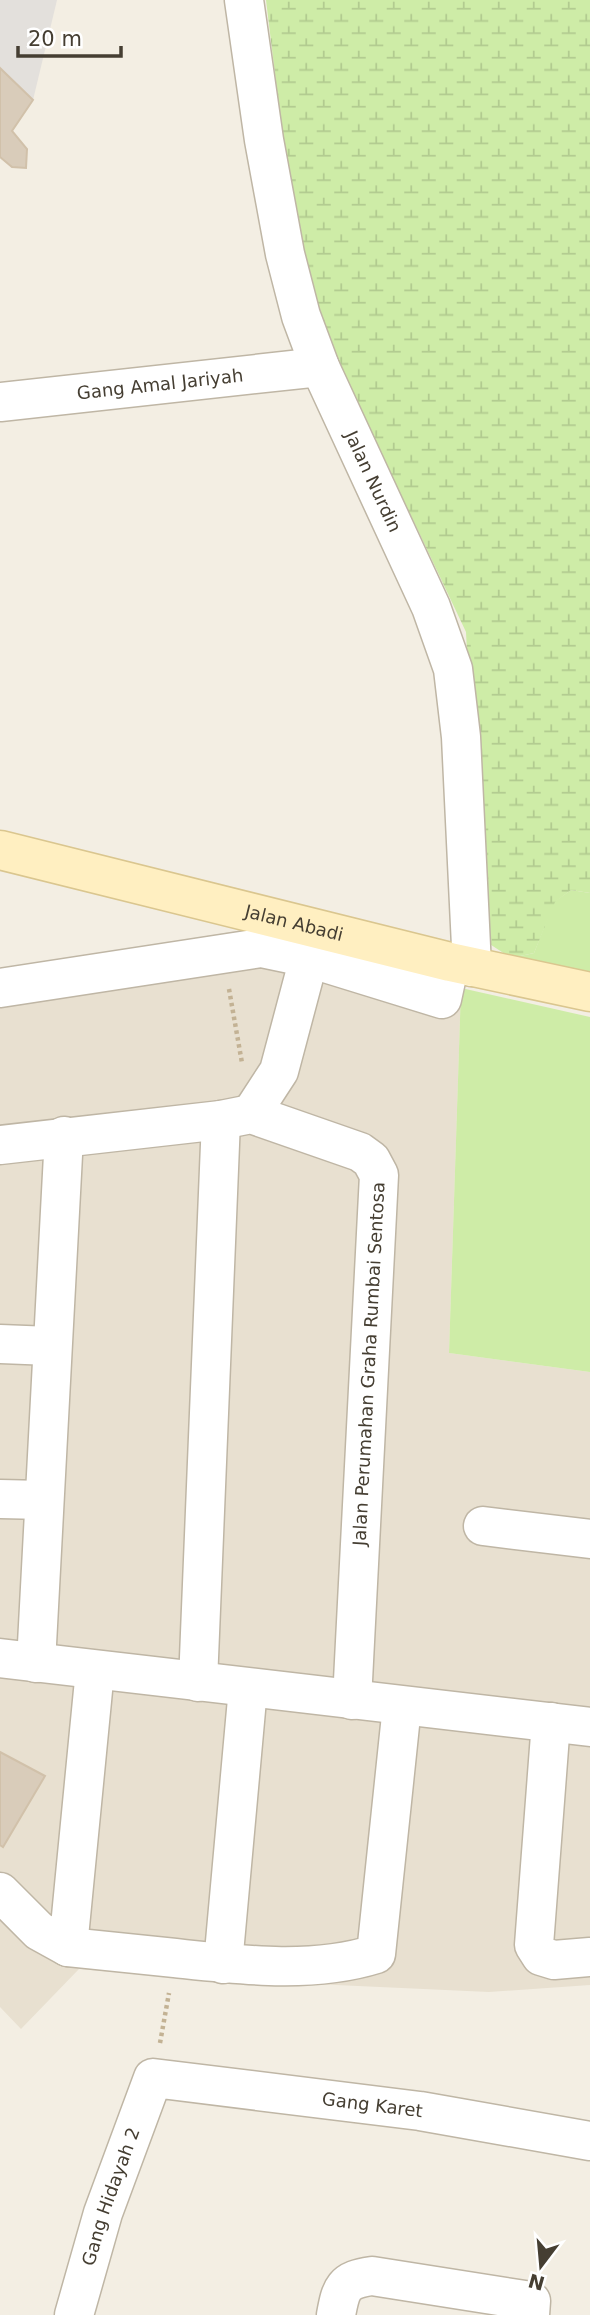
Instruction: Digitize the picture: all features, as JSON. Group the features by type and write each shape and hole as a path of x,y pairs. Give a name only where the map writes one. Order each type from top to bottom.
{"street":[{"name":"Jalan Nurdin","path":"244,0 253,69 285,254 301,316 320,367 430,607 453,669 461,737 461,964 442,999 307,942"},
{"name":"Gang Amal Jariyah","path":"0,402 320,367"},
{"name":"Jalan Abadi","path":"0,850 307,942 461,964 590,992"},
{"path":"0,988 307,942 279,1071 236,1117 198,1682"},
{"name":"Jalan Perumahan Graha Rumbai Sentosa","path":"0,1145 236,1117 360,1152 371,1160 379,1175 352,1700"},
{"path":"64,1136 44,1500 18,1661 590,1727"},
{"path":"0,1344 51,1346"},
{"path":"0,1499 44,1500"},
{"path":"483,1525 590,1539"},
{"path":"68,1947 95,1670"},
{"path":"223,1964 248,1688"},
{"path":"0,1892 39,1931 68,1947 223,1964 327,1966 376,1954 402,1706"},
{"path":"551,1722 534,1945 541,1956 554,1960 590,1957"},
{"name":"Gang Karet","path":"153,2078 420,2111 590,2141"},
{"name":"Gang Hidayah 2","path":"74,2315 103,2213 153,2078"},
{"path":"338,2303 352,2279 372,2276 531,2301 530,2315"}],"path":[{"path":"223,953 236,1117"},
{"path":"153,2078 176,1958"}],"shaded area":[{"path":"0,0 57,0 33,100 0,68"},
{"path":"249,929 461,988 449,1353 590,1372 590,1985 489,1992 185,1978 79,1969 21,2029 0,2007 0,970"}],"green space":[{"path":"266,0 590,0 590,893 571,890 555,902 534,953 511,958 485,941 479,894 466,632 414,522 348,397 311,298 283,140"},
{"path":"571,890 590,893 590,980 511,958 534,953 554,902"},
{"path":"461,988 590,1017 590,1372 449,1353"}],"building":[{"path":"0,68 33,100 12,131 27,149 26,168 12,167 0,157"},
{"path":"0,1752 45,1776 3,1847 0,1845"}]}
